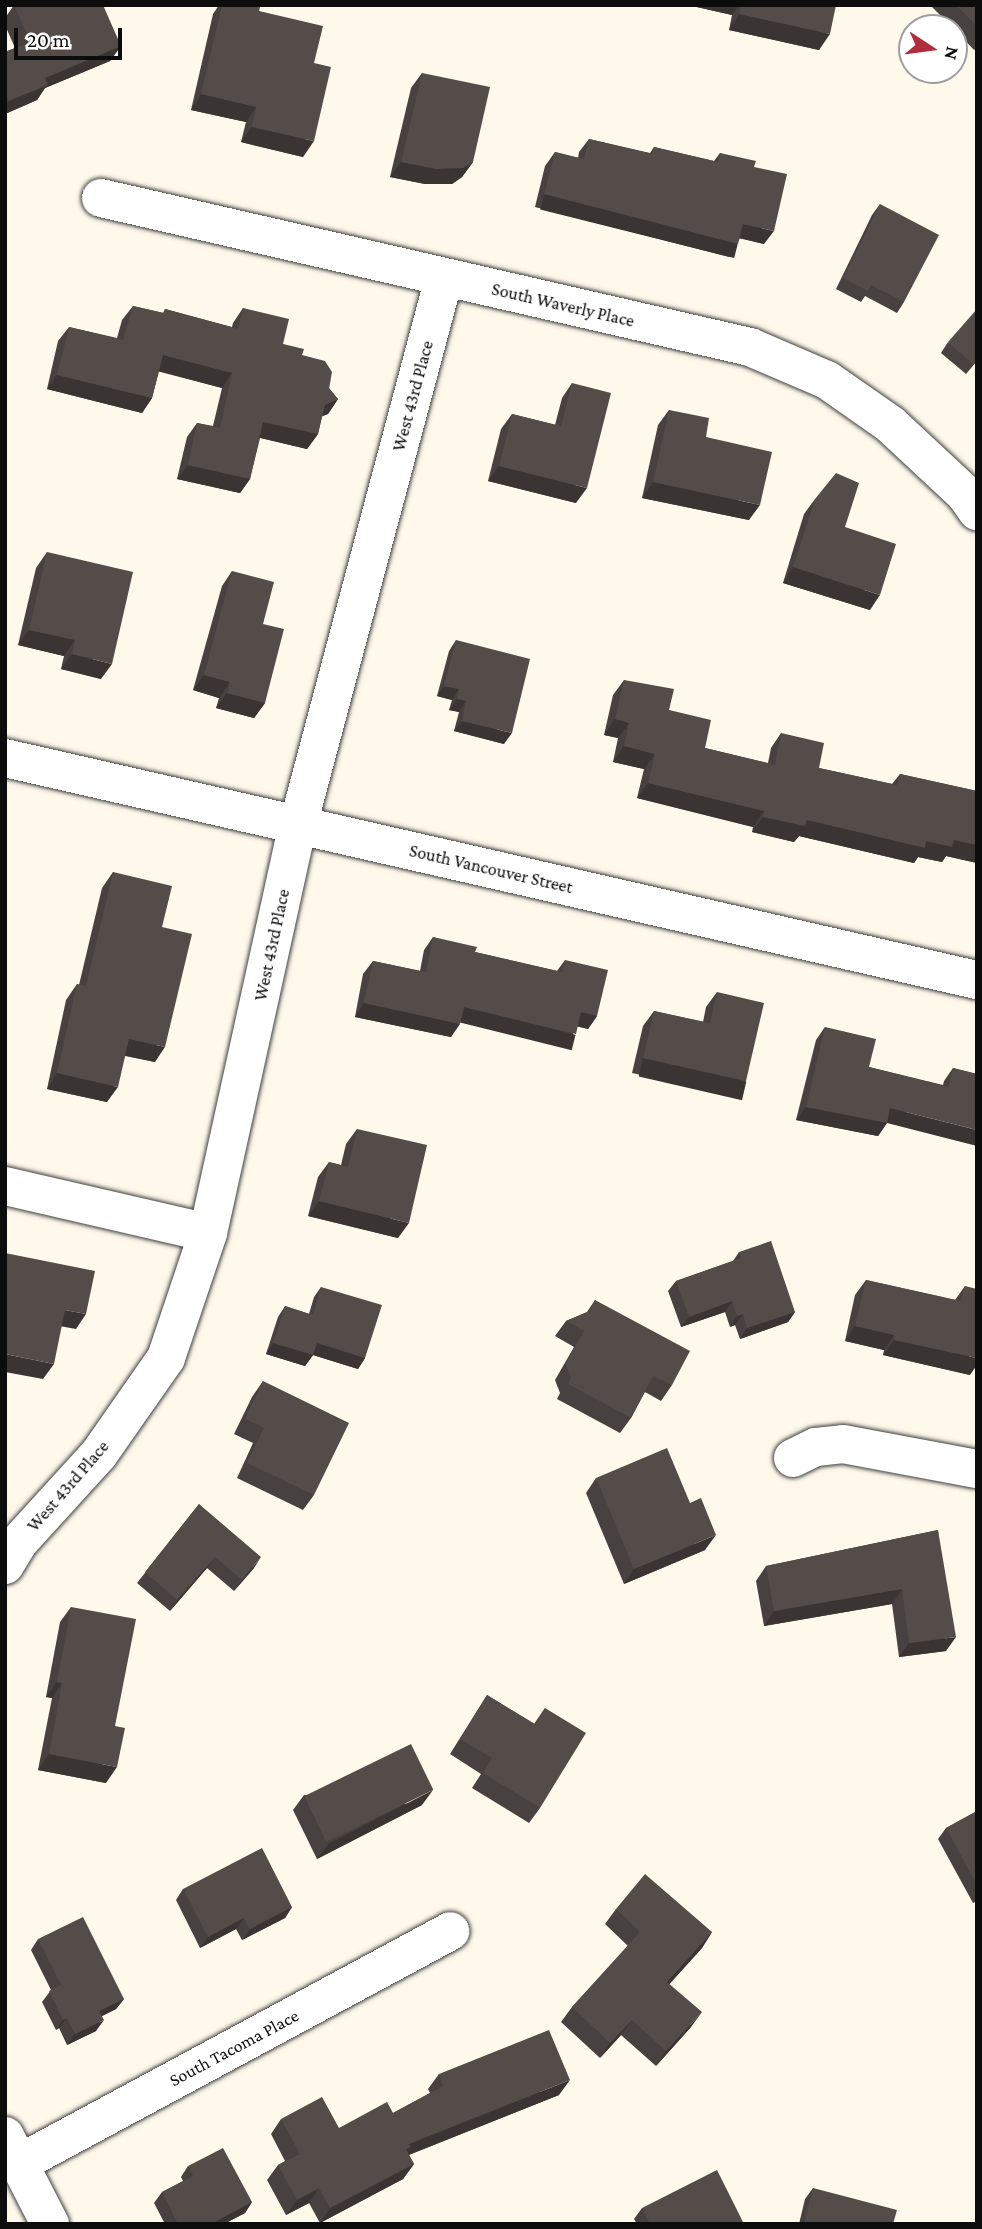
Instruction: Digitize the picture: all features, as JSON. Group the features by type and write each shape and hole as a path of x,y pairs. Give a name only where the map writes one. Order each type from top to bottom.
{"street":[{"name":"South Waverly Place","path":"101,198 750,347 827,380 890,424 965,494 977,511"},
{"name":"West 43rd Place","path":"5,1565 18,1543 99,1454 166,1358 208,1233 298,825 444,278"},
{"name":"South Vancouver Street","path":"5,758 977,980"},
{"path":"5,1186 208,1233"},
{"path":"793,1458 817,1447 844,1444 977,1469"},
{"name":"South Tacoma Place","path":"12,2150 450,1931"},
{"path":"12,2150 50,2224"}],"building":[{"path":"14,5 103,5 121,46 45,78 48,85 9,101 5,92 5,52 30,42"},
{"path":"222,5 253,5 260,7 259,11 323,26 314,63 331,67 314,141 252,127 256,107 201,94"},
{"path":"741,5 836,5 830,34 739,14"},
{"path":"956,5 977,5 977,26 968,14"},
{"path":"422,73 490,87 473,162 463,168 436,169 401,162"},
{"path":"589,139 652,154 654,147 718,162 720,153 756,161 754,167 787,174 774,231 743,224 738,244 544,194 555,152 584,159"},
{"path":"880,204 939,235 904,302 871,285 868,291 843,278"},
{"path":"133,306 164,313 165,309 238,329 243,308 289,319 283,344 304,349 302,355 325,361 332,372 329,389 338,399 325,405 318,434 263,422 250,479 188,465 197,423 220,428 232,373 163,355 152,398 57,375 69,327 123,340"},
{"path":"977,309 977,359 973,364 948,342"},
{"path":"572,383 611,393 587,488 499,466 512,414 561,426"},
{"path":"669,410 709,418 706,437 772,452 760,505 653,482"},
{"path":"836,473 859,483 845,527 896,544 880,595 793,567 815,499"},
{"path":"47,552 133,572 112,664 72,654 75,640 29,630"},
{"path":"232,571 274,582 263,624 284,629 265,703 227,693 230,682 204,675"},
{"path":"456,640 530,659 512,733 462,721 466,701 457,699 459,689 444,686"},
{"path":"624,680 674,689 669,710 711,720 705,748 775,765 781,733 824,743 819,768 897,785 900,774 977,791 977,845 954,840 952,847 926,841 925,848 807,820 805,826 763,817 764,811 648,783 655,754 624,746 629,723 615,719"},
{"path":"113,872 172,886 162,927 192,934 165,1047 129,1039 118,1087 57,1073 77,984 86,986"},
{"path":"433,937 477,947 475,952 562,972 565,960 608,970 597,1016 581,1012 576,1034 464,1007 460,1024 364,1003 373,961 426,972"},
{"path":"717,992 764,1003 746,1081 643,1058 654,1011 710,1023"},
{"path":"825,1027 876,1039 869,1067 948,1087 953,1068 977,1074 977,1130 890,1108 887,1123 806,1107"},
{"path":"357,1129 427,1145 409,1223 319,1201 329,1162 348,1167"},
{"path":"771,1241 795,1312 747,1328 743,1314 737,1316 732,1301 689,1317 676,1281 741,1258 739,1252"},
{"path":"5,1253 95,1271 86,1314 65,1310 54,1364 5,1354"},
{"path":"866,1280 961,1301 965,1286 977,1289 977,1358 894,1340 894,1335 855,1326"},
{"path":"321,1287 382,1305 365,1358 317,1343 313,1355 273,1343 285,1306 313,1315"},
{"path":"595,1300 690,1351 672,1385 653,1376 631,1418 568,1384 571,1377 565,1364 584,1331 566,1321 590,1311"},
{"path":"263,1381 349,1423 314,1495 247,1463 264,1428 245,1419"},
{"path":"667,1448 690,1503 701,1498 716,1535 634,1569 596,1478"},
{"path":"199,1504 261,1557 242,1580 215,1557 177,1600 145,1572"},
{"path":"938,1530 956,1637 909,1643 902,1589 774,1611 766,1566"},
{"path":"71,1607 136,1619 115,1726 125,1728 117,1767 49,1754 62,1683 57,1682"},
{"path":"487,1695 535,1724 545,1708 586,1733 540,1808 483,1773 492,1758 460,1739"},
{"path":"411,1744 433,1790 326,1842 304,1796"},
{"path":"977,1811 977,1885 946,1828"},
{"path":"262,1848 292,1907 250,1929 244,1918 208,1937 183,1889"},
{"path":"645,1874 712,1932 667,1982 702,2012 666,2051 632,2020 610,2043 572,2007 640,1932 616,1909"},
{"path":"83,1917 124,1999 99,2011 104,2020 75,2034 67,2018 63,2020 49,1991 61,1985 38,1939"},
{"path":"549,2030 570,2080 409,2144 411,2147 406,2149 414,2164 330,2208 319,2188 297,2200 278,2165 300,2154 281,2119 322,2097 339,2128 387,2102 393,2113 443,2086 439,2074"},
{"path":"223,2148 252,2202 211,2224 178,2224 162,2192 193,2176 188,2166"},
{"path":"717,2170 744,2224 650,2224 642,2208"},
{"path":"813,2188 897,2210 893,2224 804,2224"}]}
